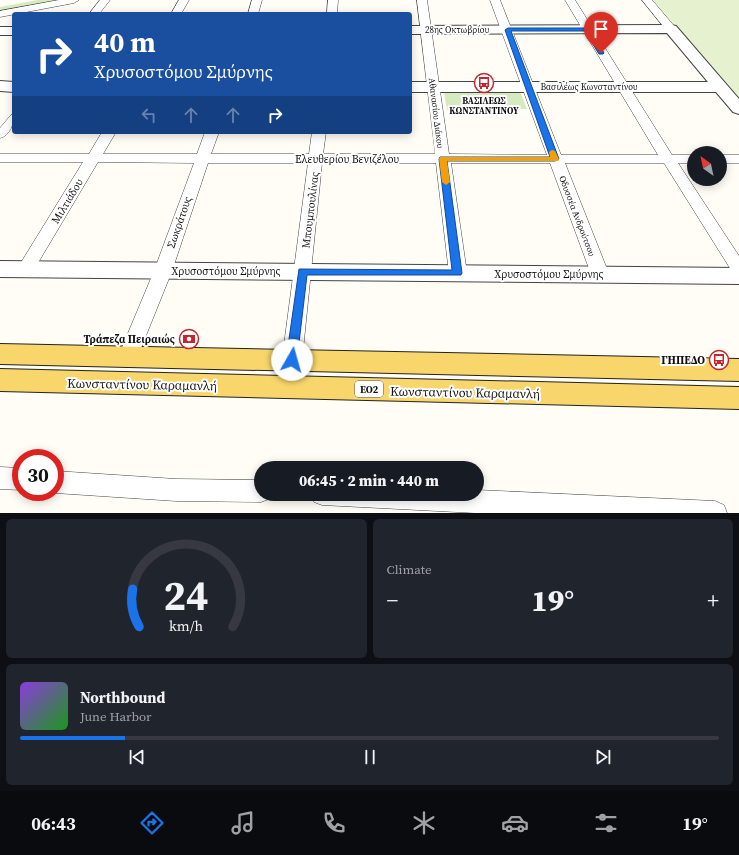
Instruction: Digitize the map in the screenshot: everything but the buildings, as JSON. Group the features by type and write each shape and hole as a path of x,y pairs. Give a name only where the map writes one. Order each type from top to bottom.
{"main road":[{"path":"0,354 739,370"},
{"name":"Κωνσταντίνου Καραμανλή","path":"0,380 739,398"}],"street":[{"path":"0,14 74,0"},
{"path":"95,12 104,0"},
{"path":"177,12 184,0"},
{"path":"254,12 258,0"},
{"path":"332,12 333,0"},
{"name":"Αθανασίου Διάκου","path":"422,0 458,273"},
{"name":"Οδυσσέα Ανδρούτσου","path":"495,0 508,30 555,159 600,274"},
{"path":"570,0 668,159 739,269"},
{"path":"647,0 739,109"},
{"name":"28ης Οκτωβρίου","path":"412,30 671,29"},
{"path":"0,31 12,31"},
{"path":"0,86 12,87"},
{"name":"Βασιλέως Κωνσταντίνου","path":"412,87 528,86 721,88"},
{"path":"0,135 12,120"},
{"name":"Μιλτιάδου","path":"26,269 108,134"},
{"name":"Σωκράτους","path":"128,357 163,270 211,134"},
{"name":"Μπουμπουλίνας","path":"292,360 319,134"},
{"name":"Ελευθερίου Βενιζέλου","path":"0,158 687,159"},
{"path":"727,159 739,159"},
{"name":"Χρυσοστόμου Σμύρνης","path":"0,269 739,276"},
{"path":"0,478 12,479"},
{"path":"64,483 176,490 221,492 254,491"},
{"path":"467,501 715,513"}],"green space":[{"path":"38,0 57,0 0,11 0,7"},
{"path":"652,0 739,0 739,98"},
{"path":"520,92 527,109 447,110 444,93"}],"slow traffic":[{"path":"446,182 443,159 555,159 552,152"}],"place":[{"name":"ΒΑΣΙΛΕΩΣ ΚΩΝΣΤΑΝΤΙΝΟΥ","path":"484,83"},
{"name":"Τράπεζα Πειραιώς","path":"189,339"},
{"name":"ΓΗΠΕΔΟ","path":"719,360"}],"route":[{"path":"292,360 302,272 458,273 443,159 555,159 508,30 587,29 601,53"}]}
